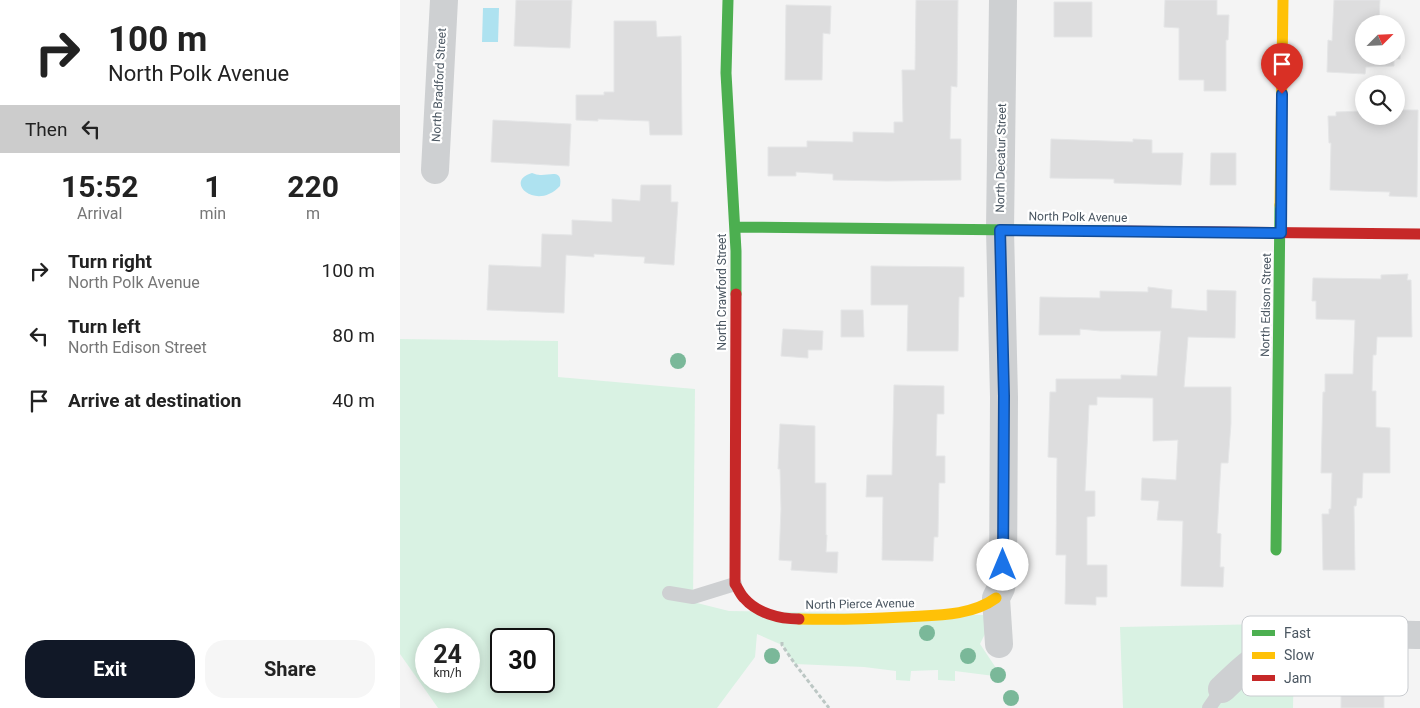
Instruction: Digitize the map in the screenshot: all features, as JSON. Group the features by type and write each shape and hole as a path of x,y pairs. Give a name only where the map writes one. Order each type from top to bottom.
{"street":[{"name":"North Bradford Street","path":"434,170 444,0"},
{"name":"North Crawford Street","path":"728,0 726,73 736,227 735,584"},
{"name":"North Decatur Street","path":"999,644 996,598 1004,577 1004,396 1000,230 1003,0"},
{"name":"North Edison Street","path":"1276,550 1283,0"},
{"name":"North Polk Avenue","path":"736,227 1420,234"},
{"name":"North Pierce Avenue","path":"735,584 744,598 758,609 773,616 790,619 844,620 952,614 988,604 996,598"},
{"path":"1215,698 1242,673"}],"lane":[{"path":"669,593 693,597 735,584"}],"path":[{"path":"782,645 829,708"}],"green space":[{"path":"400,339 558,341 558,377 695,389 693,602 729,611 983,615 989,626 980,644 1002,677 955,671 955,681 938,680 938,670 911,671 910,681 896,680 896,671 864,667 795,664 782,645 757,634 755,657 717,708 438,708 427,693 480,693 480,628 415,628 415,675 400,654"},
{"path":"1242,624 1242,696 1293,696 1293,708 1123,708 1120,627"}],"water":[{"path":"483,8 499,8 498,42 482,42"},
{"path":"532,173 557,175 560,180 560,186 551,193 541,196 526,192 521,182 524,177"}],"building":[{"path":"516,0 572,0 570,48 514,46"},
{"path":"916,0 958,0 957,87 951,86 950,139 961,139 961,180 833,180 833,174 796,172 796,176 768,176 768,147 807,147 807,141 853,142 853,132 894,133 894,122 903,122 902,70 915,70"},
{"path":"1165,0 1217,0 1217,15 1229,15 1228,40 1226,40 1226,91 1204,91 1204,80 1179,80 1179,28 1164,27"},
{"path":"1334,0 1380,0 1379,15 1355,15 1355,65 1394,66 1366,67 1365,74 1327,72 1328,40 1332,41"},
{"path":"1054,2 1092,2 1092,37 1054,37"},
{"path":"786,5 831,6 830,34 823,33 822,80 785,80"},
{"path":"614,21 656,21 657,37 681,36 682,135 650,135 649,121 576,120 576,95 604,95 604,92 614,92"},
{"path":"1405,110 1418,110 1417,197 1389,196 1390,192 1330,190 1331,143 1329,143 1328,116 1336,116 1336,112 1355,111 1355,125 1405,125"},
{"path":"493,120 571,124 569,166 491,162"},
{"path":"1051,139 1133,142 1133,139 1152,140 1152,153 1183,153 1181,185 1114,183 1114,179 1050,178"},
{"path":"1211,153 1236,153 1236,185 1210,185"},
{"path":"641,185 671,185 671,202 678,202 674,265 644,263 645,257 594,254 594,257 566,255 564,313 487,310 489,265 541,267 542,234 572,235 572,220 612,222 612,199 640,201"},
{"path":"871,266 964,267 964,297 959,297 958,351 907,351 908,305 871,305"},
{"path":"1408,274 1407,280 1411,280 1412,337 1377,337 1376,355 1373,355 1372,391 1376,391 1376,427 1390,428 1390,473 1363,473 1362,498 1357,498 1356,506 1354,506 1355,570 1323,570 1322,514 1329,514 1329,509 1331,509 1332,473 1321,473 1325,374 1353,374 1355,320 1316,319 1316,301 1312,301 1313,278 1381,279 1381,275"},
{"path":"1148,287 1172,290 1171,308 1207,311 1207,290 1236,291 1235,338 1188,337 1184,387 1231,387 1228,463 1221,463 1217,533 1221,534 1220,567 1224,567 1223,587 1181,586 1183,521 1157,520 1159,501 1141,500 1142,478 1176,480 1178,440 1153,441 1153,398 1097,397 1097,405 1089,405 1085,491 1095,491 1095,516 1087,517 1087,565 1107,565 1107,597 1096,597 1096,605 1065,604 1066,555 1056,555 1057,458 1048,457 1050,392 1056,392 1056,379 1121,379 1121,375 1157,376 1161,331 1080,329 1080,335 1039,335 1040,297 1100,298 1100,291 1148,292"},
{"path":"841,310 863,310 864,337 841,337"},
{"path":"783,329 823,331 822,350 808,350 808,358 781,356"},
{"path":"894,385 944,386 944,414 937,414 936,456 945,456 945,483 939,483 938,537 934,537 933,561 882,560 883,497 866,497 867,475 892,475"},
{"path":"780,424 815,426 815,483 826,483 826,552 838,552 837,573 791,570 792,561 779,560 781,509 780,469 778,469"},
{"path":"1341,696 1384,696 1384,708 1341,708"}],"traffic: fast":[{"path":"728,0 726,73 736,251 736,294"},
{"path":"1276,550 1280,205"},
{"path":"736,227 1113,231"}],"traffic: slow":[{"path":"1280,205 1283,0"},
{"path":"799,619 864,619 951,614 975,609 996,598"}],"traffic: jam":[{"path":"1113,231 1420,234"},
{"path":"736,294 735,584 741,595 755,608 776,616 799,619"}],"route":[{"path":"1003,565 1004,396 1000,230 1281,233 1282,94"}]}
